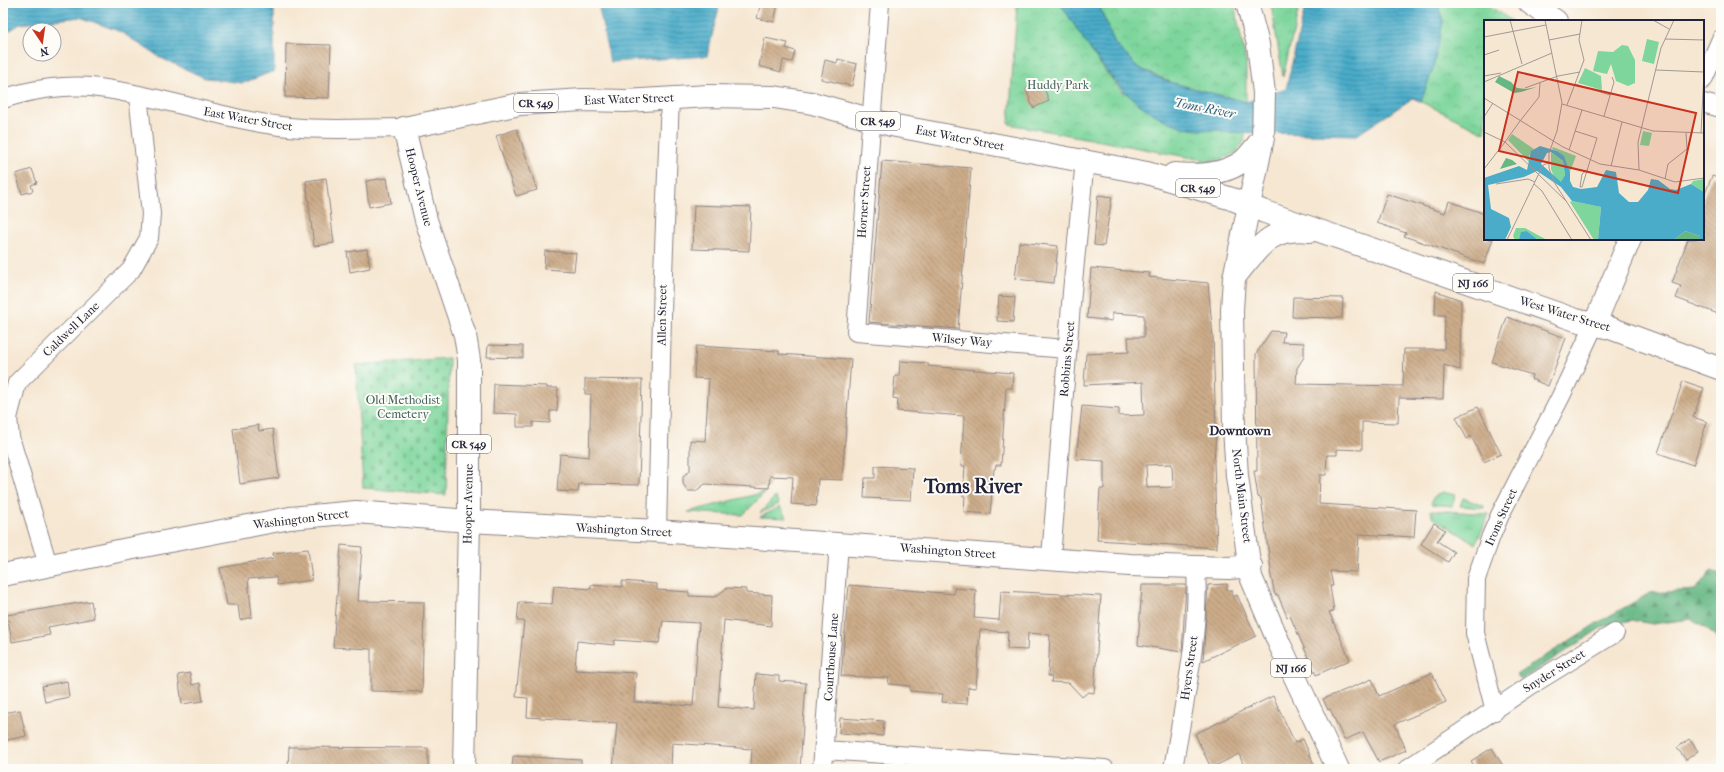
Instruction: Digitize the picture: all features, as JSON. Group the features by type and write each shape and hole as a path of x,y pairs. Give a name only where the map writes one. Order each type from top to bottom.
{"main road":[{"name":"NJ 166","path":"1247,3 1258,44 1264,93 1264,138 1249,205"},
{"path":"1530,3 1555,20"},
{"name":"East Water Street","path":"404,128 520,104 583,100 626,101 740,95 774,97 812,103 891,125 1086,160 1147,173 1249,205"},
{"name":"Hooper Avenue","path":"404,128 426,220 468,345 470,376 469,521 464,769"},
{"path":"1147,173 1208,174 1227,169 1243,160 1264,138"},
{"name":"West Water Street","path":"1249,205 1576,320 1595,323 1721,368"},
{"name":"North Main Street","path":"1249,205 1234,278 1232,310 1234,434 1237,476 1251,577 1279,643 1338,769"},
{"path":"1234,278 1263,242 1270,238 1298,230 1331,234"},
{"name":"Irons Street","path":"1595,323 1630,240"},
{"name":"Washington Street","path":"3,574 290,518 356,512 469,521 657,531 1051,558 1130,565 1229,568 1250,566"}],"street":[{"path":"879,11 893,3"},
{"name":"Horner Street","path":"856,332 858,286 879,11"},
{"path":"1704,78 1721,40"},
{"name":"East Water Street","path":"3,99 18,94 71,87 98,88 138,95 222,116 289,127 404,128"},
{"name":"Caldwell Lane","path":"48,565 10,437 8,418 17,383 132,270 149,238 151,214 138,95"},
{"name":"Allen Street","path":"657,531 663,274 670,98"},
{"path":"1704,103 1721,108"},
{"name":"Robbins Street","path":"1051,558 1067,349 1086,160"},
{"name":"Irons Street","path":"1495,711 1478,651 1475,633 1476,579 1500,515 1561,396 1595,323"},
{"name":"Wilsey Way","path":"856,332 1067,349"},
{"name":"Courthouse Lane","path":"822,769 839,544"},
{"name":"Hyers Street","path":"1173,769 1190,669 1196,614 1196,567"},
{"name":"Snyder Street","path":"1495,711 1531,685 1615,633"},
{"path":"1407,769 1495,711"},
{"path":"824,750 1105,769"}],"green space":[{"name":"Huddy Park","path":"1017,3 1060,3 1102,67 1122,91 1193,129 1222,130 1223,132 1245,133 1242,145 1228,157 1209,161 1009,124"},
{"path":"1098,3 1234,3 1246,62 1246,102 1173,83 1139,68 1115,44"},
{"path":"1300,3 1283,77 1271,4"},
{"path":"1438,3 1485,3 1510,20 1484,20 1484,133 1413,98 1443,22"},
{"name":"Old Methodist Cemetery","path":"449,358 446,495 363,488 356,365"},
{"path":"765,492 743,515 688,512"},
{"path":"1442,492 1456,495 1452,506 1431,504 1433,498"},
{"path":"775,497 779,504 760,513"},
{"path":"1463,498 1484,506 1484,508 1460,506"},
{"path":"780,507 787,518 760,517"},
{"path":"1431,510 1489,514 1476,544 1432,517"},
{"path":"1711,571 1721,574 1721,640 1692,619 1652,624 1632,620 1604,626 1521,680 1516,675 1597,623 1650,593 1695,590"}],"water":[{"path":"3,3 274,3 274,71 243,83 205,78 161,58 121,32 80,17 37,22 22,22 22,24 3,35"},
{"path":"598,3 720,3 707,56 610,62"},
{"path":"1060,3 1098,3 1115,44 1139,68 1173,83 1246,102 1286,89 1306,3 1438,3 1443,22 1433,69 1421,101 1413,98 1357,135 1223,132 1222,130 1191,129 1168,121 1148,110 1130,96 1099,62"}],"building":[{"path":"761,3 778,4 774,22 757,18"},
{"path":"765,38 788,43 786,48 795,51 792,62 783,60 781,72 759,66"},
{"path":"286,44 331,45 329,98 285,97"},
{"path":"838,59 857,64 852,86 821,79 825,60 837,63"},
{"path":"1042,83 1049,101 1033,108 1026,89"},
{"path":"517,129 537,190 516,196 496,136"},
{"path":"882,161 971,168 958,329 869,322"},
{"path":"32,169 37,183 31,185 33,191 22,194 16,174"},
{"path":"1712,176 1721,179 1721,315 1676,298 1681,286 1672,283 1688,240 1704,240 1704,196"},
{"path":"326,178 334,243 314,246 306,181"},
{"path":"387,178 391,203 369,207 366,181"},
{"path":"1387,194 1445,213 1449,201 1484,214 1484,240 1493,240 1484,264 1404,236 1406,233 1377,223"},
{"path":"1098,195 1112,197 1104,246 1094,245"},
{"path":"694,205 751,207 749,251 692,249"},
{"path":"1019,242 1058,246 1054,283 1015,279"},
{"path":"367,249 370,268 350,272 347,252"},
{"path":"545,251 576,253 574,271 544,269"},
{"path":"1091,268 1150,273 1149,277 1208,283 1213,337 1216,431 1214,462 1217,548 1097,540 1100,489 1104,489 1104,461 1076,459 1082,406 1119,409 1119,416 1144,415 1143,382 1084,385 1086,354 1129,352 1128,337 1144,337 1144,315 1112,313 1112,321 1087,318","holes":["1172,464 1173,487 1147,488 1146,465"]},
{"path":"1436,291 1461,300 1460,370 1444,365 1443,399 1399,398 1398,423 1362,422 1362,450 1337,449 1337,455 1327,455 1326,475 1320,475 1319,504 1416,510 1414,537 1359,534 1357,572 1330,571 1333,586 1330,586 1334,611 1329,612 1350,660 1316,675 1290,616 1287,617 1278,595 1275,595 1270,571 1261,498 1258,497 1254,471 1257,471 1256,354 1271,331 1284,332 1282,342 1304,343 1304,357 1297,368 1296,384 1403,386 1404,349 1444,349 1445,315 1435,315"},
{"path":"999,296 1015,297 1013,322 997,321"},
{"path":"1293,297 1343,298 1342,318 1292,317"},
{"path":"1507,317 1566,338 1548,386 1531,379 1532,375 1492,362"},
{"path":"488,345 523,346 523,358 487,357"},
{"path":"696,346 779,351 779,354 851,359 842,480 818,479 816,506 791,504 793,477 770,476 769,488 705,484 696,491 688,491 683,484 683,476 690,471 690,440 705,441 709,379 694,378"},
{"path":"900,361 928,363 928,366 1013,373 1012,388 1006,388 1001,465 996,465 994,469 990,514 964,512 965,496 963,496 965,466 961,466 964,416 897,411 898,399 893,398 895,376 899,376"},
{"path":"585,379 642,380 639,485 579,484 578,492 557,491 560,454 589,457 591,394 585,394"},
{"path":"1683,381 1704,388 1693,417 1707,422 1693,465 1658,453"},
{"path":"494,384 547,386 547,388 558,388 557,411 550,411 550,423 533,422 533,427 517,427 517,414 493,413"},
{"path":"1478,407 1501,454 1484,462 1471,436 1467,439 1456,417"},
{"path":"258,425 259,431 273,429 279,478 240,484 233,429"},
{"path":"875,466 913,468 911,500 864,498 865,478 875,478"},
{"path":"1434,523 1445,530 1437,541 1454,552 1448,562 1421,544"},
{"path":"341,545 362,547 358,601 424,602 422,692 371,691 371,649 333,647"},
{"path":"308,549 312,580 277,585 276,577 248,579 252,617 240,620 238,605 227,605 220,568 274,558 273,553"},
{"path":"622,581 657,584 657,590 689,592 689,596 715,597 727,588 746,589 746,593 772,595 771,626 724,620 718,707 754,710 756,674 779,676 779,681 806,683 800,769 751,766 752,749 672,743 671,769 613,769 617,723 527,717 528,698 516,697 524,621 517,621 519,602 552,604 554,586 591,589 591,585 622,587","holes":["663,621 699,623 693,706 634,702 636,673 575,670 577,641 614,645 615,640 659,643"]},
{"path":"1227,584 1227,590 1232,590 1232,597 1237,595 1256,636 1203,661 1208,585"},
{"path":"849,585 954,594 954,588 976,590 974,618 999,620 1001,591 1101,596 1094,693 1088,692 1082,697 1069,683 1051,682 1052,677 1048,676 1050,635 1028,633 1027,650 1007,649 1008,632 980,630 976,688 968,687 967,704 942,702 943,694 910,691 910,686 888,684 889,678 841,676"},
{"path":"1142,585 1186,585 1182,652 1138,645"},
{"path":"91,601 94,618 48,627 50,635 12,642 7,615"},
{"path":"190,673 192,685 200,683 203,701 182,704 178,675"},
{"path":"1432,673 1446,702 1395,724 1406,750 1379,762 1363,732 1344,740 1330,709 1328,710 1323,699 1372,679 1379,696"},
{"path":"67,681 69,697 45,702 42,686"},
{"path":"1273,696 1295,743 1303,739 1316,769 1245,769 1239,754 1211,768 1195,734"},
{"path":"20,710 26,736 3,741 3,713"},
{"path":"840,718 884,721 883,736 839,733"},
{"path":"1689,739 1698,751 1686,760 1677,748"},
{"path":"289,747 428,748 428,769 288,769"},
{"path":"1492,748 1505,769 1476,769 1471,761"},
{"path":"513,756 581,760 581,769 512,769"}],"district":[{"name":"Downtown","path":"1240,430"},
{"name":"Toms River","path":"973,486"}]}
